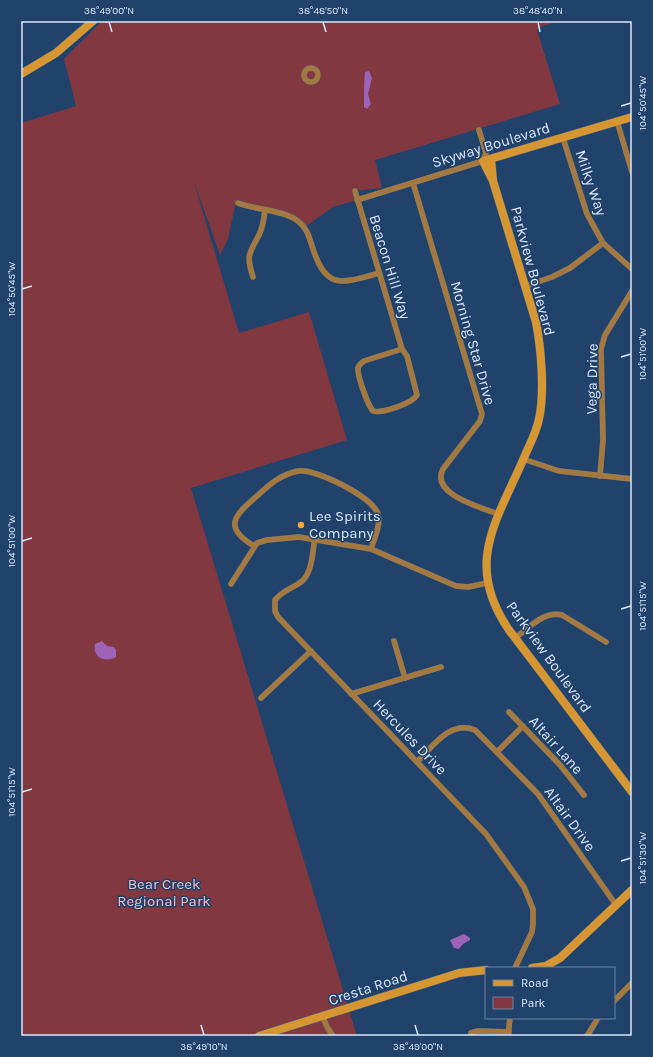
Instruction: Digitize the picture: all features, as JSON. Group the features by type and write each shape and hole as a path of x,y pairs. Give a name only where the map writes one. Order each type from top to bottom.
{"street":[{"path":"21,74 56,53 93,21"},
{"name":"Skyway Boulevard","path":"357,200 632,117"},
{"path":"617,121 632,172"},
{"name":"Parkview Boulevard","path":"479,130 486,153 487,160 485,168 493,181 526,286 538,332 542,399 539,420 523,460 498,514 488,542 486,561 487,583 496,611 632,792"},
{"name":"Milky Way","path":"563,138 587,214 603,243 632,269"},
{"name":"Morning Star Drive","path":"413,183 482,414 480,421 443,469 441,474 441,483 450,494 498,514"},
{"name":"Beacon Hill Way","path":"355,191 402,349 407,356 417,395 412,402 380,411 373,411 368,404 358,371 359,365 364,361 402,349"},
{"path":"238,203 290,216 300,222 308,233 318,265 330,278 336,281 350,281 379,273"},
{"path":"254,277 250,263 250,252 261,231 265,210"},
{"path":"526,286 552,277 570,268 603,243"},
{"name":"Vega Drive","path":"600,476 603,440 601,349 605,335 632,291"},
{"path":"523,460 552,470 632,479"},
{"path":"254,546 242,538 236,530 235,521 239,511 277,478 302,470 339,483 374,506 378,514 379,523 371,549"},
{"path":"231,584 254,546 267,540 299,537 315,538 371,549 456,586 468,587 487,583"},
{"name":"Hercules Drive","path":"315,538 307,576 300,584 278,596 275,600 278,617 486,834 528,894 533,908 532,932 515,967"},
{"path":"515,638 546,616 557,614 562,615 606,642"},
{"path":"394,641 405,678"},
{"path":"261,698 311,651"},
{"path":"352,694 441,667"},
{"name":"Altair Lane","path":"509,712 565,770 584,796"},
{"path":"497,752 523,726"},
{"name":"Altair Drive","path":"417,762 444,735 456,728 468,728 480,734 538,794 616,905"},
{"path":"539,967 546,966 560,958 632,890"},
{"name":"Cresta Road","path":"259,1036 323,1017 458,973 485,970"},
{"path":"615,1000 632,983"},
{"path":"323,1017 333,1036"},
{"path":"471,1033 478,1031 509,1034 510,1019"},
{"path":"587,1036 597,1019"}],"green space":[{"name":"Bear Creek Regional Park","path":"102,21 559,21 540,27 537,30 560,104 375,160 382,188 355,191 357,200 333,207 305,227 295,219 238,203 235,206 228,239 220,255 193,179 239,333 309,312 347,440 191,488 357,1036 21,1036 21,123 76,106 64,59"}],"shaded area":[{"path":"369,71 372,78 368,94 371,104 367,109 364,107 364,80 365,72"},
{"path":"102,641 107,646 114,647 116,650 116,657 112,659 104,659 98,656 95,649 95,644"},
{"path":"464,934 470,938 470,940 463,944 459,949 454,948 450,940"}],"place":[{"name":"Lee Spirits Company","path":"301,525"}]}
